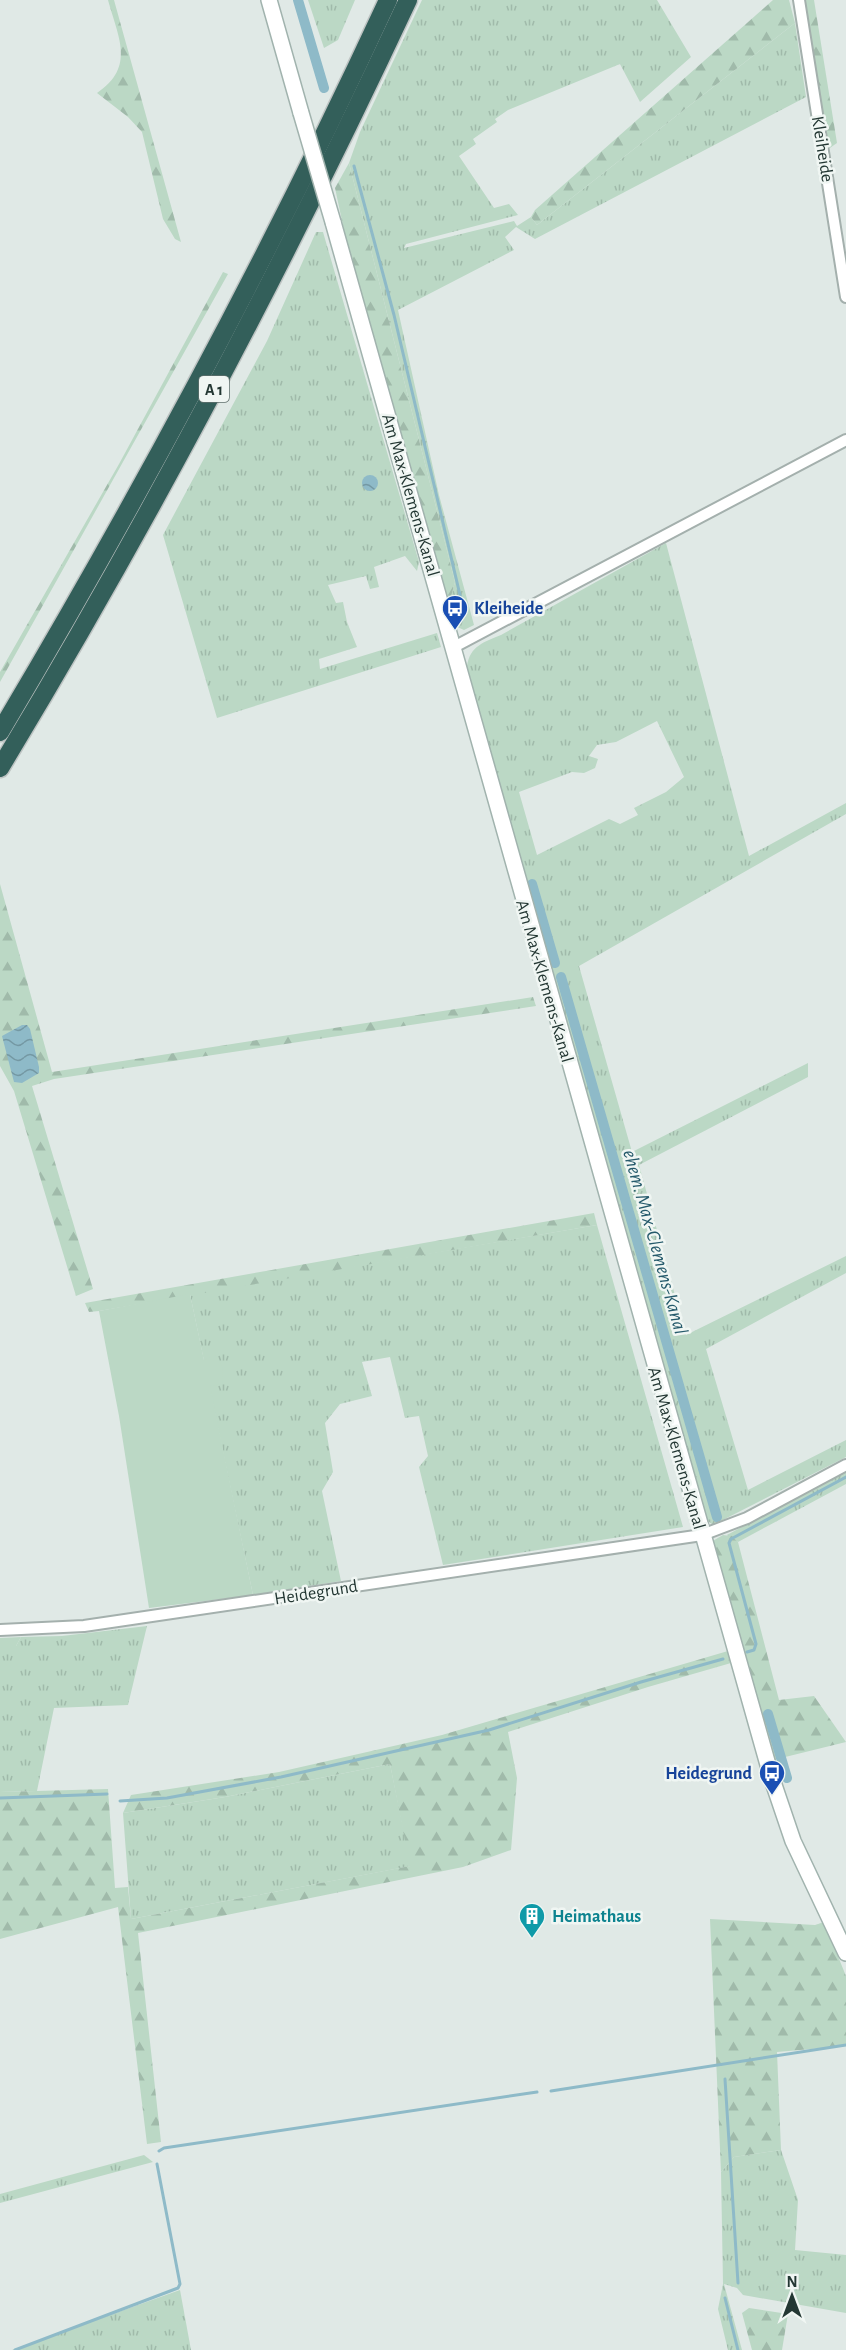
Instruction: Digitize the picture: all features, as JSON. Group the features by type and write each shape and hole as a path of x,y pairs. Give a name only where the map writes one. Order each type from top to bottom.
{"highway":[{"name":"A 1","path":"0,732 109,544 219,342 388,0"},
{"name":"A 1","path":"0,768 135,536 220,378 332,159 408,0"}],"main road":[{"name":"Am Max-Klemens-Kanal","path":"269,0 454,647 780,1806 801,1859 846,1953"}],"street":[{"name":"Kleiheide","path":"799,0 846,297"},
{"path":"454,647 846,440"},
{"name":"Heidegrund","path":"0,1630 84,1626 702,1535 747,1518 846,1466"}],"green space":[{"path":"108,0 114,0 181,242 175,239 163,219 142,132 128,117 97,93 117,73 120,62 119,39"},
{"path":"308,0 355,0 338,40 324,48"},
{"path":"422,0 657,0 691,57 640,102 620,64 508,110 495,119 497,122 473,139 476,144 459,156 494,208 509,204 518,215 406,244 404,248 514,221 517,226 531,217 537,225 795,23 806,97 535,239 516,227 505,237 514,250 398,310 439,495 474,625 464,630 455,626 449,604 455,582 349,163 360,132"},
{"path":"773,0 789,0 795,23 537,225 531,217 535,210"},
{"path":"804,0 814,0 837,143 827,150"},
{"path":"349,163 455,582 449,604 347,244 335,188"},
{"path":"316,232 323,232 419,562 417,571 405,556 374,567 379,587 370,589 366,576 328,585 336,603 343,602 347,622 357,647 319,659 320,669 437,633 441,647 217,718 163,535 267,341"},
{"path":"223,272 228,274 0,682 0,672 119,464"},
{"path":"666,543 749,856 846,803 846,814 579,966 632,1152 808,1063 808,1077 639,1165 686,1335 846,1256 846,1273 706,1349 748,1490 846,1440 846,1457 713,1525 705,1519 535,922 467,666 475,649","holes":["657,721 684,777 666,792 634,808 638,815 620,824 609,819 537,855 519,792 572,772 584,773 595,768 598,759 589,756 597,745 616,742"]},
{"path":"0,884 52,1072 533,997 536,1006 54,1079 32,1086 93,1289 76,1296 14,1091 0,1066"},
{"path":"594,1213 597,1225 99,1311 89,1312 85,1303"},
{"path":"597,1225 683,1527 443,1565 419,1467 428,1456 419,1416 405,1418 390,1357 362,1362 372,1396 340,1404 325,1423 333,1472 322,1491 341,1581 253,1595 190,1294"},
{"path":"190,1294 204,1360 217,1355 222,1367 223,1384 210,1386 253,1595 149,1608 119,1416 99,1311"},
{"path":"846,1470 846,1484 738,1542 727,1535"},
{"path":"723,1535 731,1536 738,1542 779,1700 814,1696 846,1742 773,1760 711,1542"},
{"path":"147,1626 128,1705 54,1708 37,1791 0,1792 0,1646 16,1646 21,1637 62,1636"},
{"path":"21,1637 16,1646 0,1646 0,1638"},
{"path":"728,1651 731,1663 508,1732 517,1778 511,1850 463,1867 138,1933 161,2142 147,2144 118,1907 0,1939 0,1792 108,1789 115,1888 128,1887 131,1919 410,1866 390,1764 225,1797 123,1813 131,1795 279,1772 442,1735"},
{"path":"390,1764 411,1866 131,1919 123,1813 225,1797"},
{"path":"710,1919 815,1925 824,1922 846,1976 846,2046 777,2052 781,2150 734,2157 721,2172"},
{"path":"781,2150 798,2200 795,2250 846,2255 846,2313 743,2295 737,2288 724,2284 742,2350 728,2350 718,2309 723,2284 721,2172 734,2157"},
{"path":"144,2155 153,2162 0,2203 0,2194"},
{"path":"180,2290 191,2350 12,2350"},
{"path":"749,2308 788,2314 782,2350 752,2350 742,2313"}],"water":[{"path":"370,475 378,483 370,491 362,483"},
{"path":"22,1025 27,1025 30,1029 39,1073 22,1083 14,1082 2,1036"}],"waterway":[{"name":"ehem. Max-Clemens-Kanal","path":"298,0 324,88"},
{"path":"354,166 394,315 464,612 461,621"},
{"name":"ehem. Max-Clemens-Kanal","path":"532,884 555,963"},
{"name":"ehem. Max-Clemens-Kanal","path":"561,977 717,1517"},
{"path":"747,1652 754,1650 756,1644 729,1543 731,1539 846,1477"},
{"path":"120,1801 167,1798 281,1777 489,1730 723,1659"},
{"name":"ehem. Max-Clemens-Kanal","path":"768,1714 787,1778"},
{"path":"0,1798 107,1794"},
{"path":"551,2091 846,2045"},
{"path":"725,2079 738,2283"},
{"path":"159,2151 164,2148 537,2092"},
{"path":"15,2350 178,2288 180,2284 157,2164"},
{"path":"725,2298 738,2350"}],"place":[{"name":"Kleiheide","path":"455,631"},
{"name":"Heidegrund","path":"772,1796"},
{"name":"Heimathaus","path":"532,1939"}]}
